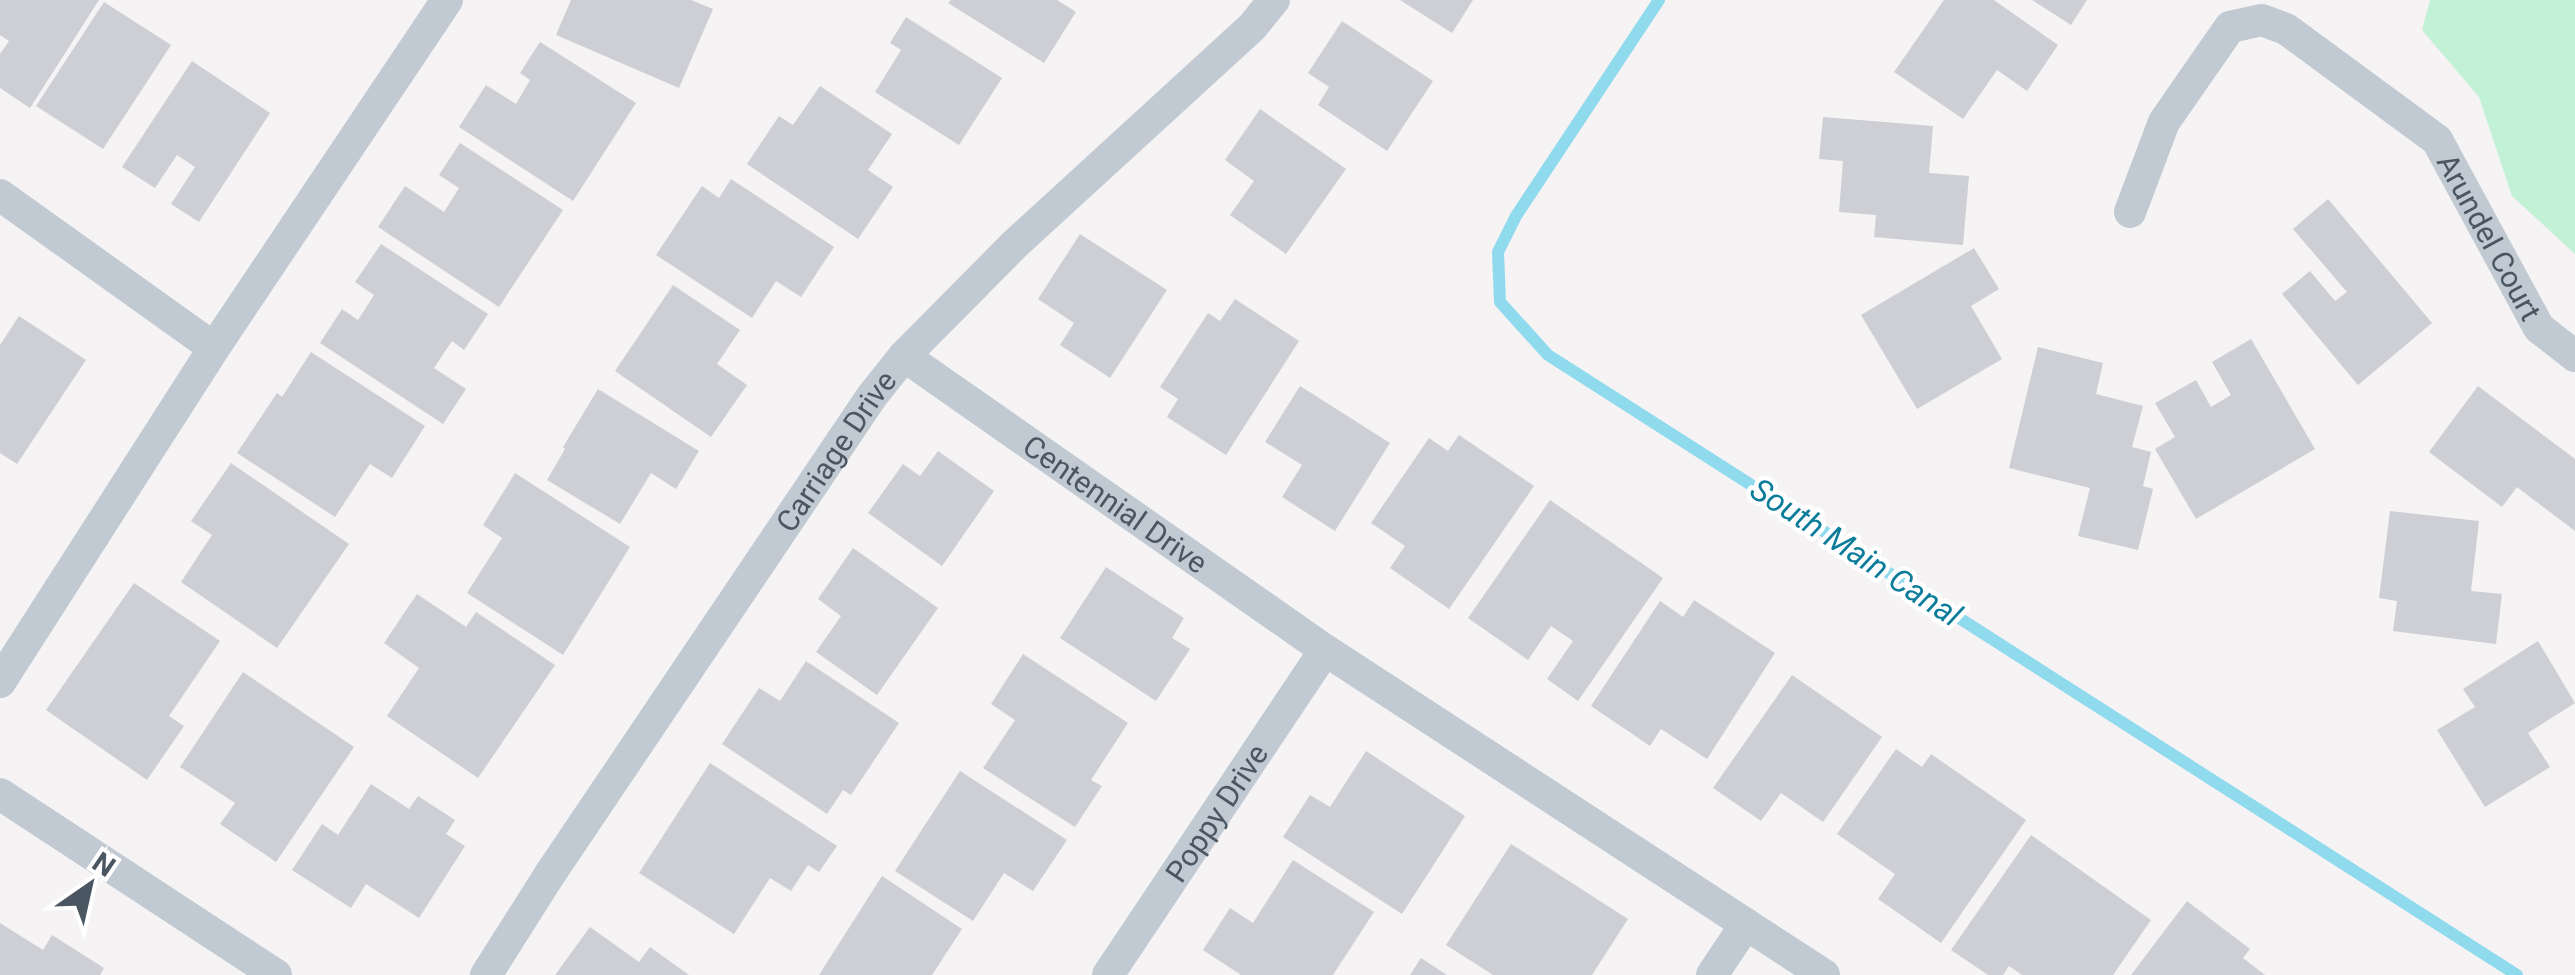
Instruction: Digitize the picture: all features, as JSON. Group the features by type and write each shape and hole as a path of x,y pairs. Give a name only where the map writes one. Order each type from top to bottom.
{"street":[{"path":"0,682 214,348 447,0"},
{"name":"Carriage Drive","path":"486,975 872,396 904,356 1015,244 1252,27 1274,0"},
{"name":"Arundel Court","path":"2130,212 2164,122 2230,27 2262,20 2286,29 2437,140 2540,328 2575,356"},
{"path":"0,195 214,348"},
{"name":"Centennial Drive","path":"904,356 1325,650 1824,975"},
{"name":"Poppy Drive","path":"1108,975 1325,650"},
{"path":"0,794 276,975"},
{"path":"1712,975 1746,924"}],"green space":[{"path":"2430,0 2575,0 2575,254 2512,196 2479,97 2422,30"}],"building":[{"path":"0,0 99,0 30,108 0,88 0,54 9,41 0,35"},
{"path":"571,0 691,0 713,9 679,88 556,35"},
{"path":"1057,0 1076,12 1044,63 948,3"},
{"path":"1400,0 1473,0 1452,33"},
{"path":"1944,0 1994,0 2058,45 2027,91 1997,70 1963,119 1894,72"},
{"path":"2032,0 2087,0 2071,25"},
{"path":"104,2 171,45 103,149 36,106"},
{"path":"906,17 1002,78 959,145 875,92 901,50 890,43"},
{"path":"1342,21 1433,81 1387,151 1318,105 1329,87 1308,73"},
{"path":"540,42 636,103 573,201 459,127 486,85 516,104 530,80 520,73"},
{"path":"192,61 270,113 199,222 171,204 195,167 177,155 155,188 122,167"},
{"path":"820,86 892,134 868,170 893,187 858,239 747,164 779,116 793,125"},
{"path":"1260,109 1346,169 1286,254 1230,215 1254,181 1225,160"},
{"path":"1823,117 1933,126 1929,173 1969,176 1963,245 1874,237 1876,215 1839,212 1843,161 1819,159"},
{"path":"460,143 563,210 499,307 378,227 405,186 444,212 459,188 439,175"},
{"path":"731,179 834,247 801,297 776,281 752,318 656,255 702,186 719,198"},
{"path":"2328,199 2432,323 2358,385 2282,294 2310,271 2335,301 2347,292 2293,229"},
{"path":"1080,234 1167,290 1110,378 1060,345 1074,323 1038,299"},
{"path":"381,244 488,314 464,350 452,341 434,368 466,389 443,424 320,343 342,309 358,320 374,295 355,282"},
{"path":"1974,248 1999,289 1971,306 2002,359 1917,409 1861,315"},
{"path":"673,285 740,330 717,364 747,385 711,437 615,371"},
{"path":"1235,299 1299,341 1226,455 1167,417 1178,399 1160,387 1208,313 1220,321"},
{"path":"19,316 86,360 17,464 0,453 0,345"},
{"path":"2251,339 2315,449 2196,519 2155,449 2175,437 2155,403 2196,380 2211,407 2231,395 2212,362"},
{"path":"2038,347 2103,363 2096,394 2143,406 2132,447 2151,452 2143,486 2153,489 2138,550 2078,536 2090,488 2009,468"},
{"path":"311,352 425,426 392,478 370,464 335,517 237,453 277,393 282,397"},
{"path":"1300,386 1390,443 1335,531 1282,497 1302,465 1265,442"},
{"path":"2478,386 2575,459 2575,531 2517,487 2502,507 2429,452"},
{"path":"598,389 699,451 676,489 651,473 620,524 547,480"},
{"path":"1459,435 1534,486 1449,609 1390,568 1405,546 1371,523 1429,438 1448,451"},
{"path":"938,451 994,491 942,566 868,513 903,464 920,476"},
{"path":"231,463 349,544 277,648 181,582 212,535 191,521"},
{"path":"515,473 630,547 563,655 467,593 502,538 483,525"},
{"path":"1550,500 1663,578 1578,701 1547,679 1573,641 1551,626 1528,660 1468,618"},
{"path":"2390,511 2479,521 2471,591 2502,594 2496,644 2393,631 2397,601 2379,598"},
{"path":"853,548 938,608 877,695 816,652 841,616 818,599"},
{"path":"1106,567 1184,618 1172,638 1190,649 1156,701 1060,638"},
{"path":"134,583 220,641 169,716 184,726 147,780 46,710"},
{"path":"417,594 466,627 476,612 555,665 478,778 387,716 419,668 384,643"},
{"path":"1694,600 1775,653 1707,759 1661,729 1650,746 1591,706 1660,601 1683,617"},
{"path":"2538,641 2575,703 2528,733 2550,767 2485,807 2437,730 2475,707 2463,689"},
{"path":"1023,654 1128,723 1091,780 1102,786 1075,827 983,768 1015,720 991,704"},
{"path":"806,661 899,723 851,795 843,790 827,814 722,744 759,688 780,701"},
{"path":"243,672 354,747 276,862 220,824 235,803 180,767"},
{"path":"1792,675 1882,737 1823,822 1781,793 1761,821 1713,788"},
{"path":"1896,749 1922,767 1931,754 2026,820 1941,943 1878,899 1895,874 1837,834"},
{"path":"1366,751 1465,816 1402,914 1283,837 1310,795 1330,807"},
{"path":"710,763 837,846 819,872 808,865 791,891 770,878 734,934 639,873"},
{"path":"960,771 1067,840 1033,891 1004,873 973,921 895,871"},
{"path":"371,784 409,809 418,796 455,820 446,834 465,846 419,918 366,884 351,908 292,870 322,824 338,835"},
{"path":"2031,835 2151,920 2113,975 2022,975 2009,966 2003,975 1988,975 1951,950"},
{"path":"1511,844 1628,919 1592,975 1493,975 1446,945"},
{"path":"1293,860 1374,912 1333,975 1241,975 1203,950 1230,908 1253,923"},
{"path":"882,876 962,929 932,975 819,975"},
{"path":"2187,901 2250,949 2243,958 2265,975 2131,975"},
{"path":"0,923 43,950 52,935 104,968 100,975 0,975"},
{"path":"590,927 639,962 650,947 689,975 555,975"},
{"path":"1421,958 1447,975 1410,975"}],"waterway":[{"name":"South Main Canal","path":"1659,0 1516,216 1498,252 1500,302 1548,355 2517,975"}]}
